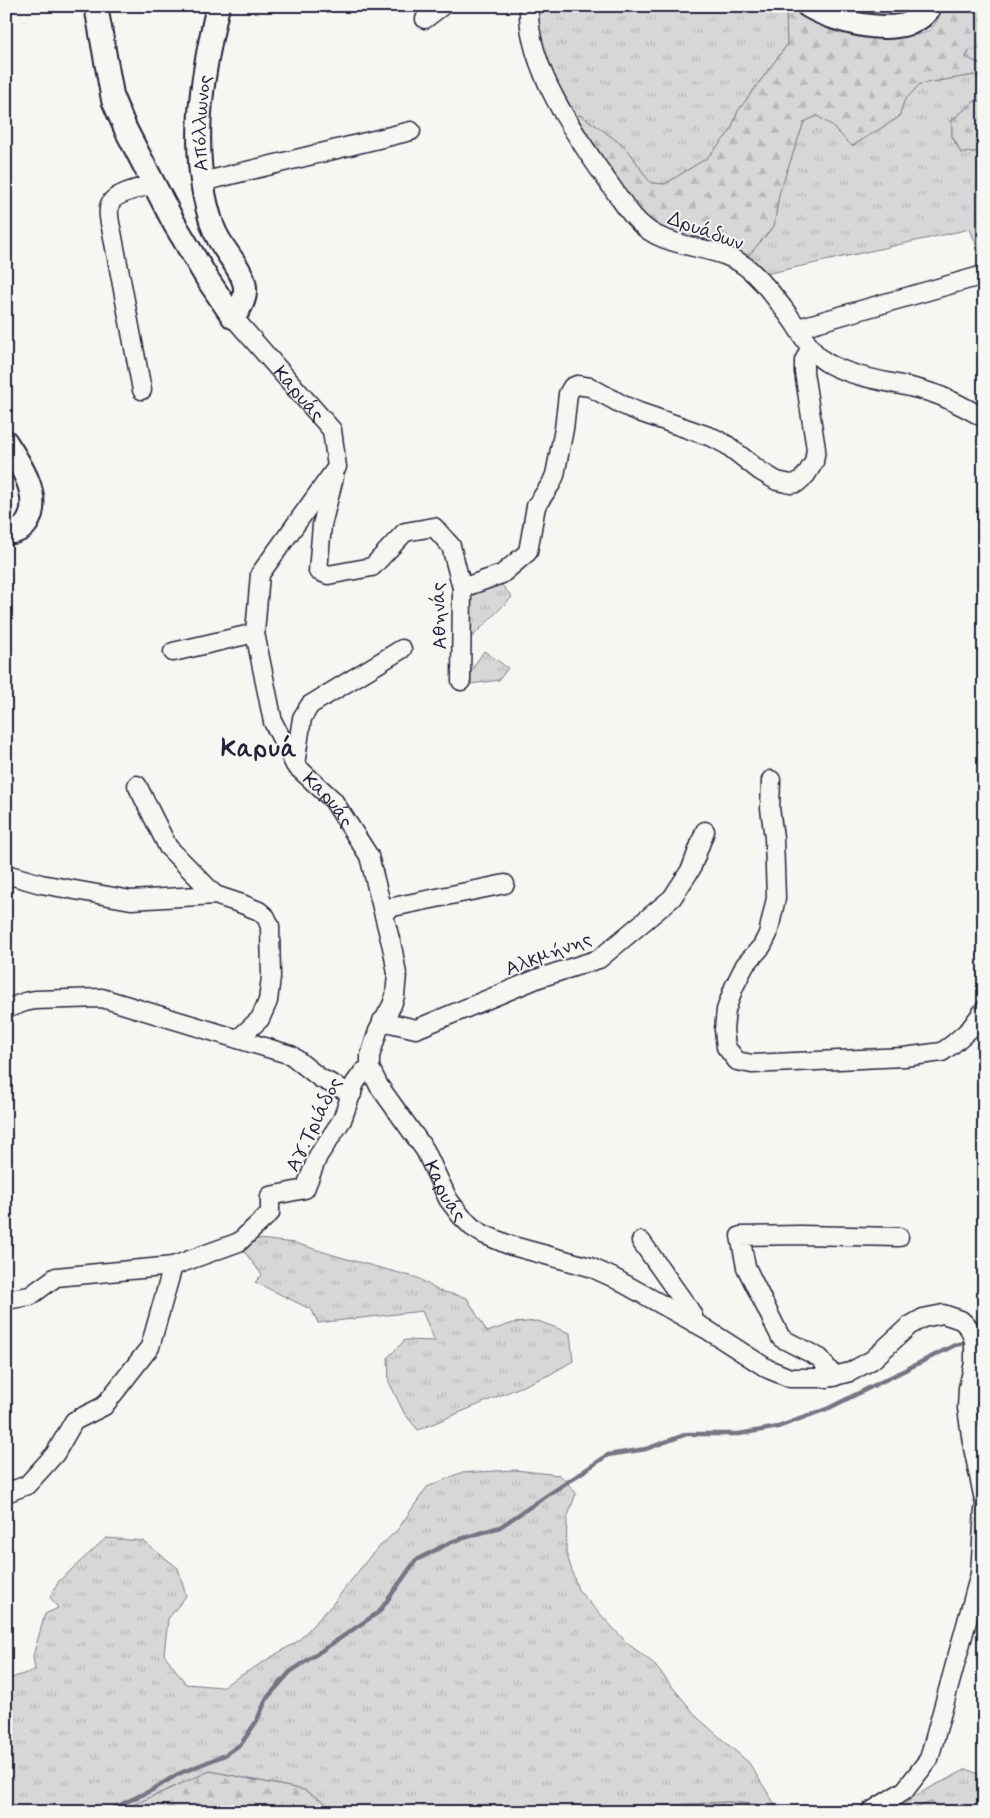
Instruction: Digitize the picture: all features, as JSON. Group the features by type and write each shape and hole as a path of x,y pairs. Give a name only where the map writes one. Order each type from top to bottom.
{"main road":[{"name":"Καρυάς","path":"96,6 113,100 126,130 174,223 208,280 233,317"},
{"name":"Απόλλωνος","path":"218,6 205,61 200,99 199,150 202,182 213,228 246,284 245,299 233,317"},
{"path":"808,6 820,13 840,20 884,27 904,25 917,21 930,6"},
{"path":"6,442 26,478 33,499 30,517 25,525 16,531 6,532"}],"street":[{"path":"425,19 442,6"},
{"name":"Δρυάδων","path":"529,6 531,32 549,84 584,149 629,212 642,225 657,236 669,241 721,253 744,265 779,303 810,348 822,360 863,376 937,395 957,403 984,418"},
{"path":"202,182 411,131"},
{"path":"142,390 109,209 111,201 117,196 154,184"},
{"path":"798,328 980,276"},
{"name":"Καρυάς","path":"233,317 332,430 336,467 260,574 255,633 273,722 295,765 333,800 370,856 396,965 397,979 392,1005 382,1021 370,1056 370,1068 380,1086 424,1150 448,1198 472,1227 491,1238 509,1246 578,1264 600,1272 656,1300 768,1369 782,1375 799,1379 834,1377 850,1372 872,1360 909,1326 919,1320 945,1314 964,1322 971,1330 974,1341 974,1363 967,1392 967,1408 984,1500"},
{"path":"462,588 502,574 528,552 536,506 555,475 564,429 568,394 572,387 577,385 590,387 623,405 719,441 777,481 791,484 802,480 811,467 816,449 804,372 804,361 810,348"},
{"name":"Αθηνάς","path":"336,467 322,525 318,571 328,575 372,567 405,532 434,527 451,546 462,588 461,681"},
{"path":"173,652 255,633"},
{"path":"295,765 302,718 310,705 402,649"},
{"path":"771,780 770,808 774,838 776,898 768,934 762,946 745,966 734,987 726,1010 724,1030 726,1047 737,1062 752,1064 904,1057 942,1052 970,1029 984,1010"},
{"path":"137,785 168,847 215,895"},
{"name":"Αλκμήνης","path":"382,1021 416,1029 539,978 599,959 672,898 691,868 705,831"},
{"path":"6,874 41,884 131,900 215,895 260,911 266,917 270,926 271,977 268,1001 260,1019 238,1039"},
{"path":"383,909 506,884"},
{"path":"6,1009 35,1000 102,998 290,1055 320,1078 352,1094"},
{"name":"Αγ.Τριάδος","path":"173,1266 239,1242 270,1213 270,1196 305,1189 316,1159 342,1120 357,1080 363,1072 370,1068"},
{"path":"834,1377 820,1358 782,1338 746,1267 740,1236 899,1237"},
{"path":"641,1241 689,1309 694,1323"},
{"path":"6,1300 30,1296 56,1277 173,1266 150,1347 104,1406 74,1421 55,1454 27,1485 6,1493"},
{"path":"870,1812 905,1790 929,1759 980,1574 984,1509"}],"green space":[{"path":"536,6 786,6 787,45 738,111 730,132 707,158 665,184 651,183 623,146 580,115 577,116 553,80 541,50"},
{"path":"786,6 886,6 898,34 915,35 928,31 937,22 942,6 984,6 984,47 969,51 966,57 984,66 984,78 974,75 920,84 904,101 899,117 852,146 830,124 817,116 804,122 779,194 774,226 743,262 671,239 626,205 577,116 580,115 623,146 651,183 665,184 707,158 730,132 738,111 787,45"},
{"path":"984,47 984,66 966,58 969,51"},
{"path":"974,75 984,78 984,101 975,101 952,120 952,136 961,153 984,151 984,265 970,229 766,274 743,262 774,226 779,194 804,122 817,116 830,124 852,146 899,117 904,101 920,84"},
{"path":"975,101 984,101 984,151 961,153 952,136 952,120"},
{"path":"500,583 512,597 467,642 465,596"},
{"path":"484,651 508,668 499,680 471,684 470,672"},
{"path":"249,1238 295,1243 418,1278 437,1290 467,1298 487,1332 513,1323 538,1321 570,1333 573,1361 549,1375 418,1430 404,1413 389,1382 388,1357 405,1340 435,1341 422,1311 318,1323 312,1310 255,1282 262,1275 240,1246"},
{"path":"515,1470 560,1475 576,1493 567,1519 566,1552 578,1590 627,1643 652,1662 698,1718 749,1763 776,1806 728,1802 632,1807 620,1812 340,1812 304,1790 210,1771 117,1812 6,1812 6,1680 35,1670 33,1656 45,1614 58,1608 50,1597 59,1581 106,1538 143,1541 178,1568 186,1596 168,1619 164,1654 186,1684 222,1687 298,1641 331,1606 371,1555 398,1529 427,1487 460,1473"},
{"path":"967,1769 984,1777 984,1812 944,1812 931,1802 906,1812 896,1812 916,1795"},
{"path":"210,1771 304,1790 340,1812 117,1812"},
{"path":"728,1802 776,1806 783,1812 620,1812 632,1807"},
{"path":"931,1802 944,1812 906,1812"}],"waterway":[{"path":"105,1812 152,1790 178,1774 225,1755 241,1744 256,1722 267,1698 290,1672 379,1612 416,1560 451,1542 500,1527 608,1455 646,1449 687,1434 739,1434 778,1427 829,1408 955,1345 969,1342"}],"district":[{"name":"Καρυά","path":"259,747"}]}
